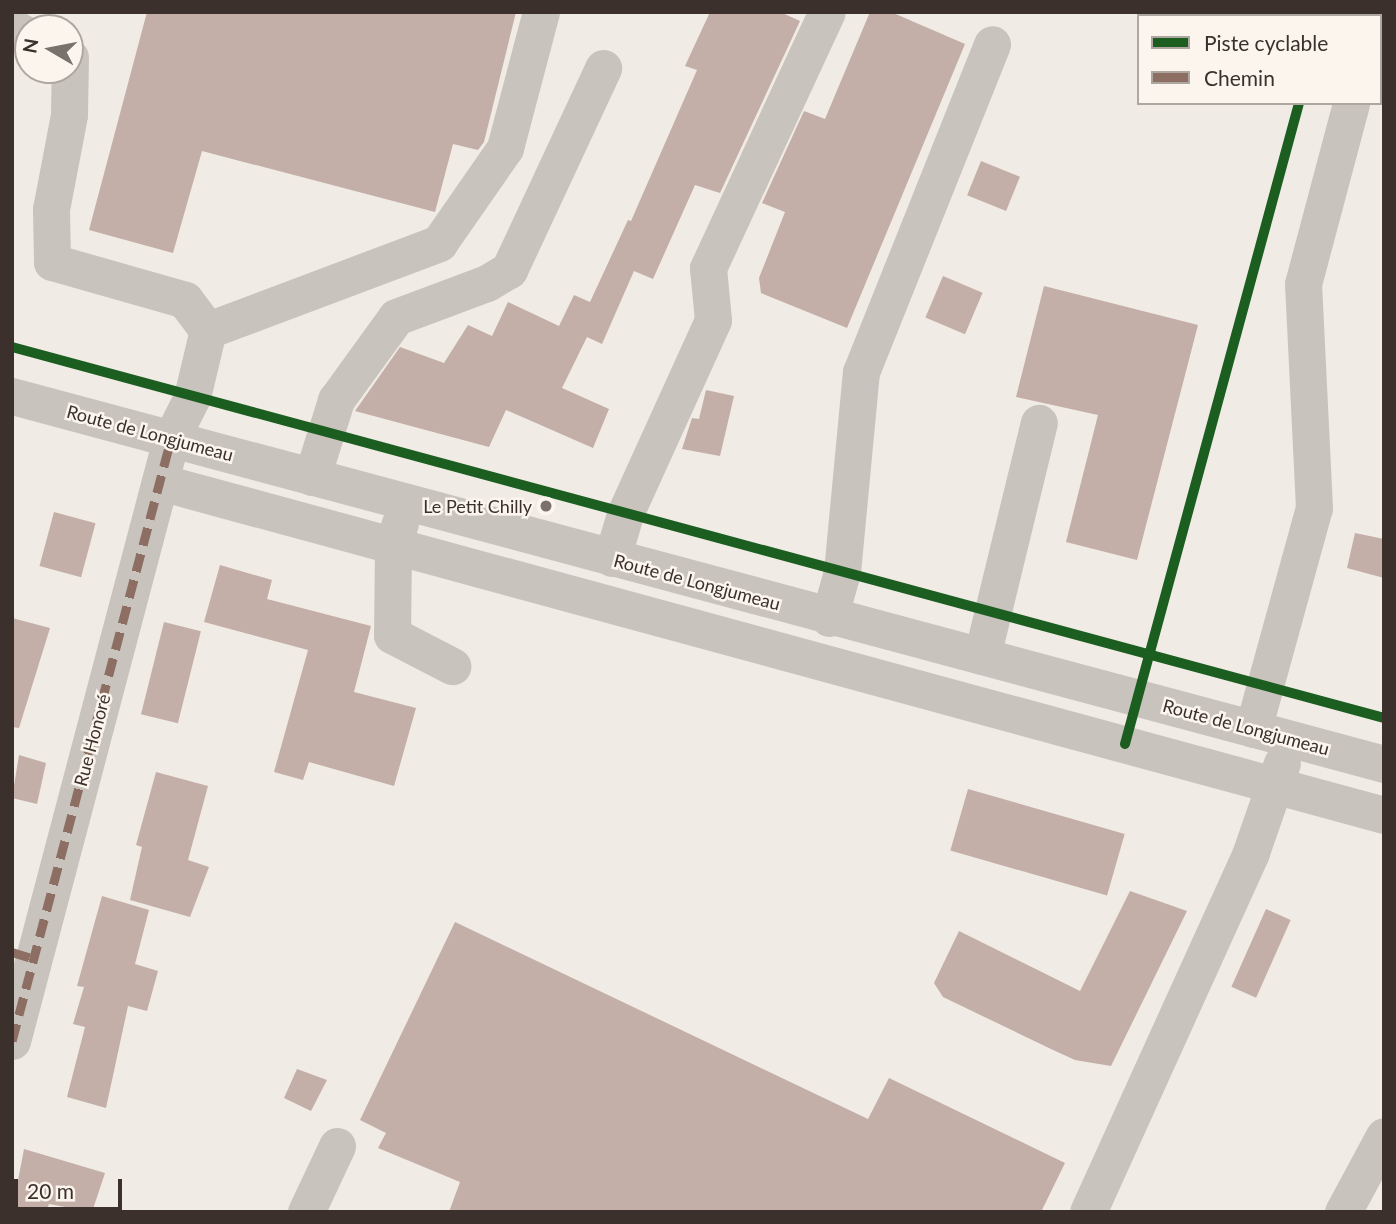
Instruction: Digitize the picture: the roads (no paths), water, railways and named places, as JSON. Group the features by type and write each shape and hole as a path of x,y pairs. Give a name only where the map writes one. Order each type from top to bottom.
{"street":[{"path":"70,84 69,115 51,209 52,262 186,300 208,330 439,243 505,148 541,12"},
{"path":"612,558 625,514 713,320 708,268 827,12"},
{"path":"829,618 842,572 861,372 992,44"},
{"path":"312,477 336,400 396,317 487,283 509,270 603,68"},
{"path":"1253,729 1314,508 1303,284 1350,105"},
{"name":"Rue Honoré","path":"12,1041 24,956 171,439 192,397 208,330"},
{"name":"Route de Longjumeau","path":"12,396 829,618 982,656 1384,764"},
{"path":"982,656 1039,423"},
{"path":"160,482 1384,815"},
{"path":"406,502 393,545 392,635 452,666"},
{"path":"1088,1212 1251,852 1291,739"},
{"path":"1343,1212 1384,1136"},
{"path":"306,1212 337,1146"}],"place":[{"name":"Le Petit Chilly","path":"546,506"}]}
